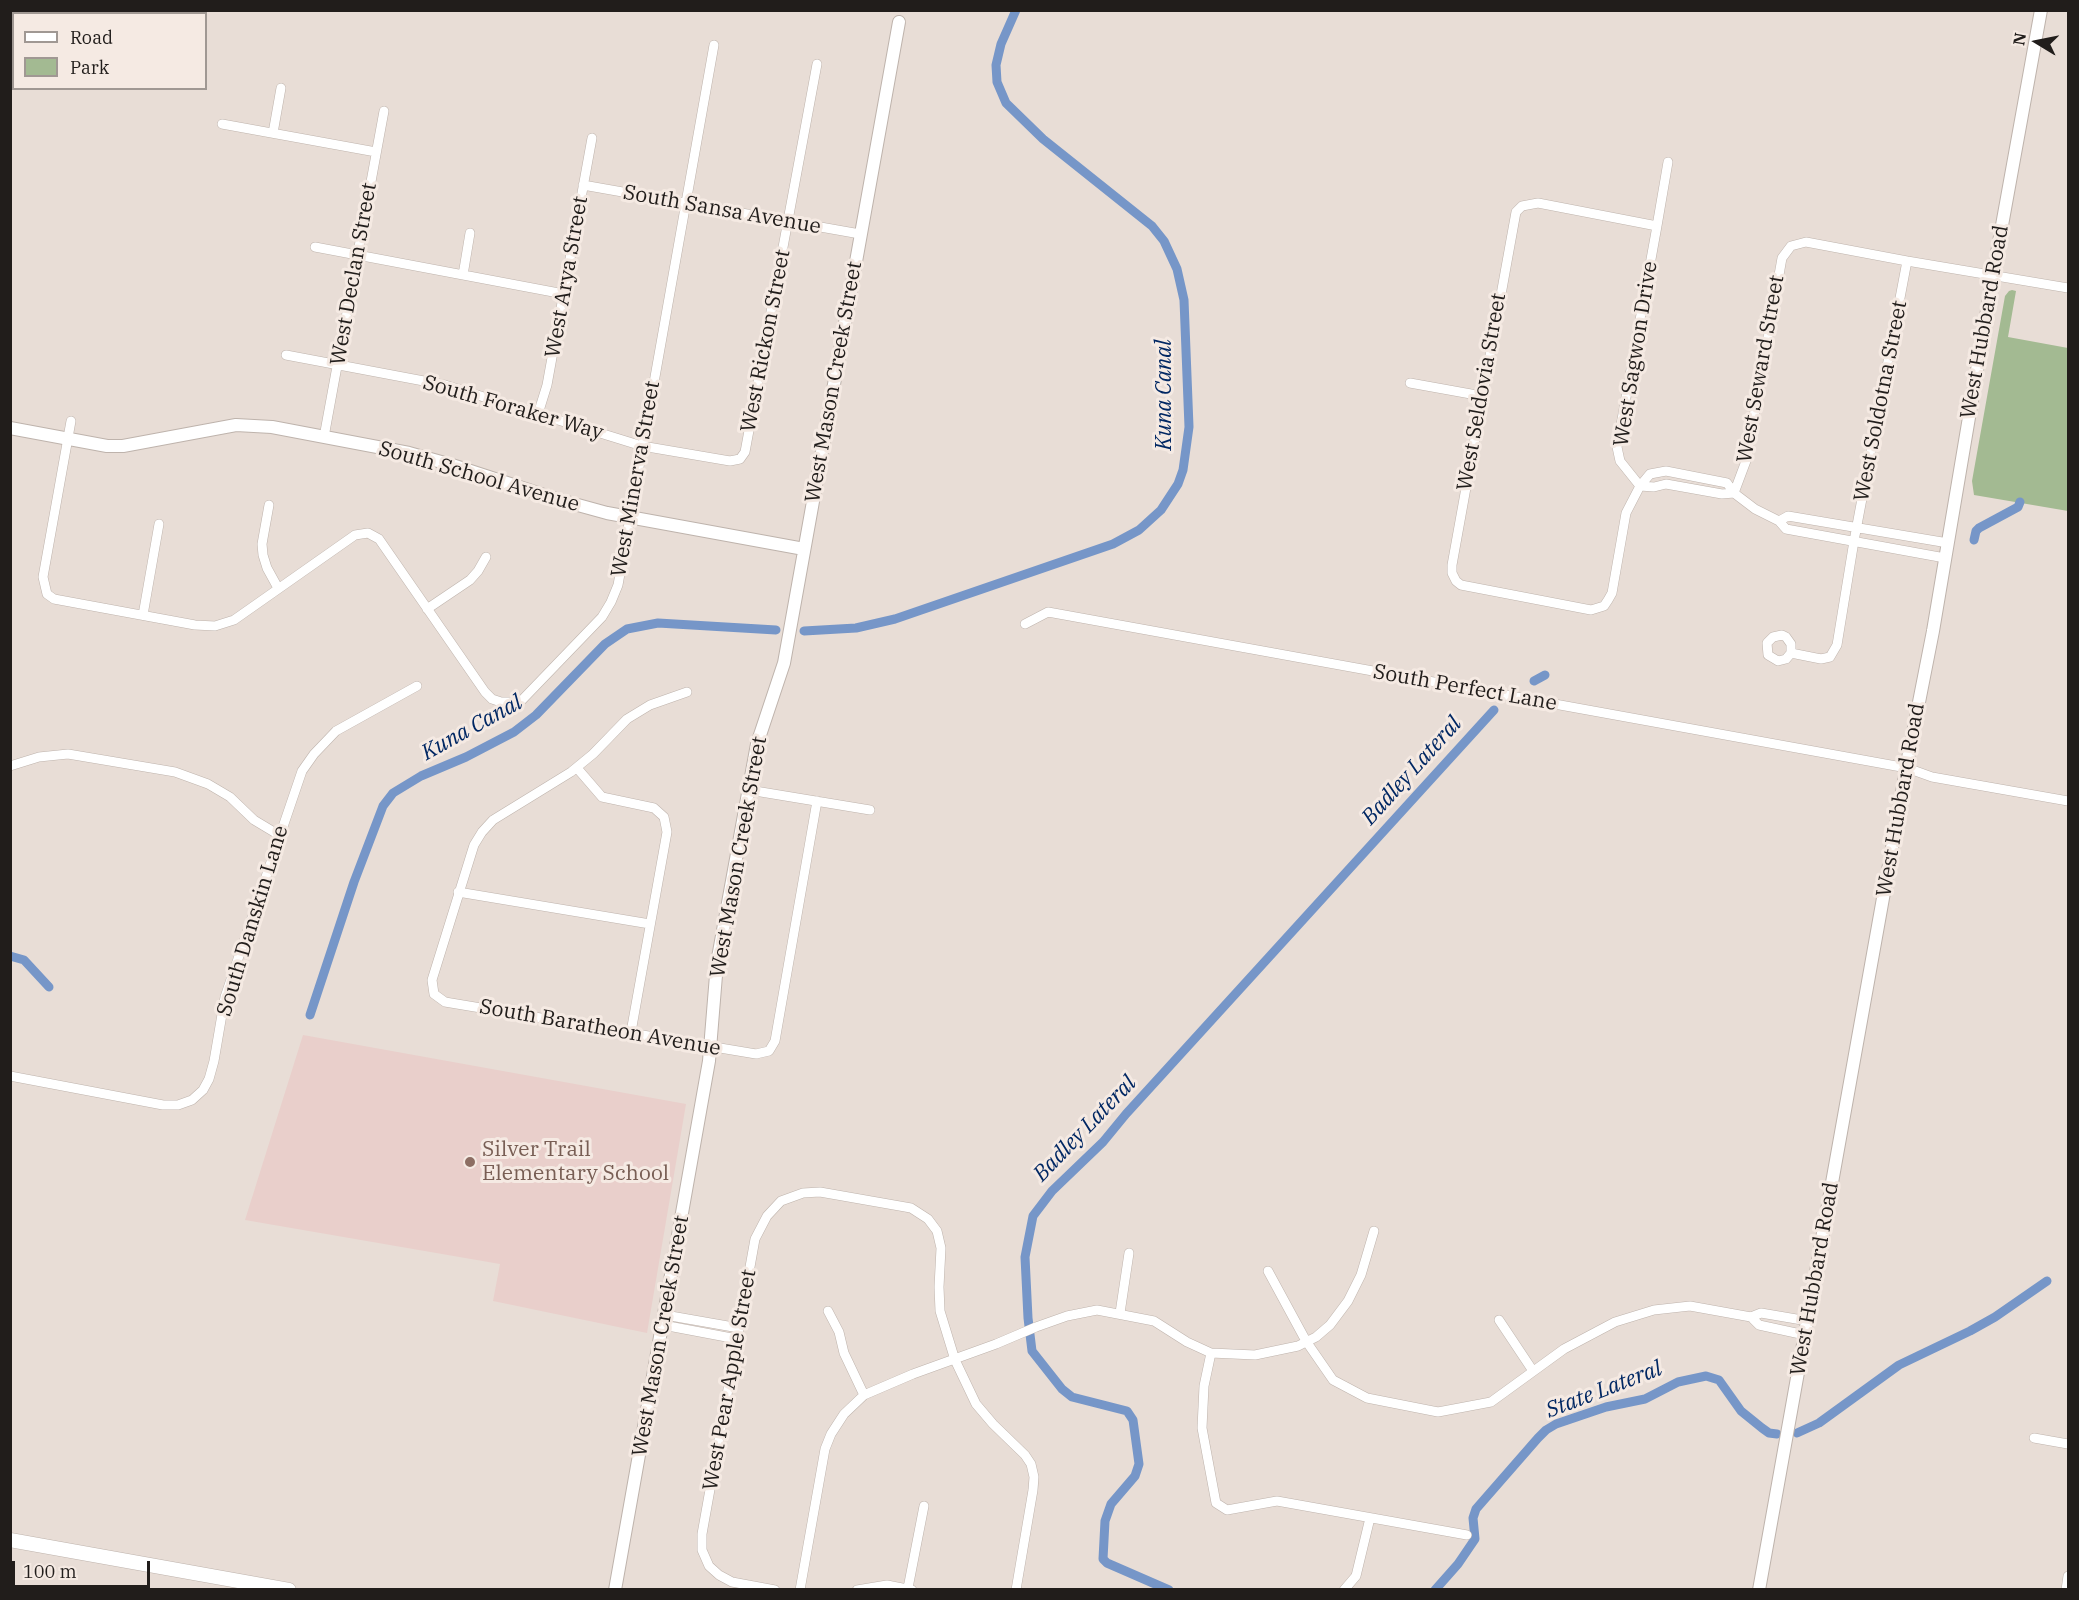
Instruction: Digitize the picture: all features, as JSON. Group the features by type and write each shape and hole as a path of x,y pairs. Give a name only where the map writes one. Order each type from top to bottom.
{"main road":[{"path":"10,1540 289,1590"}],"street":[{"name":"West Hubbard Road","path":"1759,1590 1948,543 2041,10"},
{"name":"West Mason Creek Street","path":"615,1590 664,1320 710,1046 717,963 757,744 784,663 899,22"},
{"name":"West Minerva Street","path":"427,609 485,692 492,699 511,702 522,700 603,617 611,602 618,585 714,45"},
{"name":"West Rickon Street","path":"740,459 745,452 818,64"},
{"path":"273,133 281,88"},
{"name":"West Declan Street","path":"324,437 384,111"},
{"path":"222,124 376,152"},
{"name":"West Arya Street","path":"538,414 547,385 592,138"},
{"name":"West Sagwon Drive","path":"1640,486 1620,461 1617,447 1668,162"},
{"name":"South Sansa Avenue","path":"583,185 861,234"},
{"name":"West Seldovia Street","path":"1640,486 1626,513 1612,593 1604,606 1591,610 1468,588 1456,581 1452,573 1516,212 1521,206 1538,203 1657,225"},
{"path":"463,275 470,233"},
{"name":"West Seward Street","path":"1734,493 1746,461 1782,258 1791,246 1806,242 1907,261"},
{"path":"315,247 564,294"},
{"path":"1907,261 2068,288"},
{"name":"West Soldotna Street","path":"1791,653 1821,659 1830,657 1837,645 1854,541 1907,261"},
{"name":"South Foraker Way","path":"286,355 445,385 642,446 730,462 740,459"},
{"path":"1410,383 1482,396"},
{"path":"71,421 43,577 47,594 60,601 195,625 215,626 234,620 355,535 368,533 380,539 427,609 470,580 478,572 486,556"},
{"name":"South School Avenue","path":"10,428 107,446 123,446 236,425 272,427 409,453 556,499 630,517 804,549"},
{"path":"1640,486 1650,474 1666,471 1727,483 1734,493 1755,509 1779,521 1786,529 1945,558"},
{"path":"269,505 262,544 263,555 267,568 279,588"},
{"path":"1779,521 1788,516 1948,543"},
{"path":"143,615 159,524"},
{"name":"South Perfect Lane","path":"1025,624 1048,612 1907,768 1932,777 2068,801"},
{"name":"South Danskin Lane","path":"10,1076 164,1105 178,1105 192,1100 209,1079 225,997 298,781 308,762 336,732 417,686"},
{"path":"650,924 458,892 474,845 482,832 494,820 577,768 627,719 650,705 687,692"},
{"path":"10,766 39,757 68,753 175,772 208,784 230,797 254,820 279,835"},
{"path":"577,768 602,797 654,808 664,817 667,832 631,1032"},
{"path":"749,790 870,810"},
{"name":"South Baratheon Avenue","path":"458,892 432,980 434,994 445,1002 756,1054 769,1051 775,1041 817,801"},
{"name":"West Pear Apple Street","path":"775,1590 732,1582 719,1575 709,1566 702,1550 702,1534 754,1239 767,1216 781,1201 802,1193 820,1192 911,1208 928,1219 937,1231 941,1248 940,1311 955,1360"},
{"path":"800,1590 825,1449 831,1434 844,1414 864,1395 1036,1327 1067,1316 1097,1310 1154,1321 1187,1342 1211,1353 1255,1355 1283,1351 1316,1337 1330,1325 1348,1301 1361,1275 1374,1231"},
{"path":"1120,1313 1129,1253"},
{"path":"1268,1271 1306,1341 1333,1380 1367,1398 1438,1412 1491,1402 1564,1349 1615,1322 1654,1310 1690,1306 1751,1317 1761,1313 1808,1321"},
{"path":"828,1311 839,1332 844,1353 864,1395"},
{"path":"1751,1317 1759,1325 1805,1335"},
{"path":"664,1320 739,1328"},
{"path":"664,1320 737,1339"},
{"path":"1499,1320 1533,1371"},
{"path":"1211,1353 1204,1386 1202,1428 1216,1503 1227,1510 1277,1501 1467,1535"},
{"path":"955,1360 976,1404 993,1424 1018,1446 1031,1464 1034,1477 1033,1490 1016,1590"},
{"path":"2034,1438 2068,1444"},
{"path":"857,1590 887,1586 910,1589 924,1506"},
{"path":"1344,1590 1356,1576 1370,1518"},
{"path":"2066,1590 2068,1576"}],"shaded area":[{"name":"Silver Trail Elementary School","path":"303,1035 686,1104 647,1333 493,1301 500,1264 245,1220"}],"green space":[{"path":"2012,290 2016,291 2008,337 2068,348 2068,511 1974,495 1972,481 2005,296"}],"waterway":[{"name":"Kuna Canal","path":"804,631 856,628 895,619 1113,544 1139,530 1161,510 1178,484 1183,470 1189,427 1184,300 1177,269 1164,241 1152,226 1043,139 1006,103 997,82 996,65 1001,44 1016,10"},
{"name":"Badley Lateral","path":"1974,540 1979,528 2018,507 2020,502"},
{"name":"Kuna Canal","path":"310,1015 354,882 383,806 393,793 421,776 466,757 514,732 536,715 605,644 627,629 658,623 776,630"},
{"name":"Badley Lateral","path":"1534,681 1545,675"},
{"name":"Badley Lateral","path":"1169,1590 1107,1563 1103,1559 1105,1521 1111,1504 1135,1476 1139,1464 1133,1420 1127,1411 1072,1397 1062,1389 1032,1351 1025,1257 1033,1216 1052,1191 1103,1142 1494,710"},
{"name":"Kuna Canal","path":"10,956 24,960 49,987"},
{"name":"State Lateral","path":"1797,1433 1819,1423 1899,1365 1995,1317 2047,1281"},
{"name":"State Lateral","path":"1435,1590 1458,1564 1475,1539 1473,1518 1476,1509 1538,1438 1556,1424 1606,1407 1645,1399 1678,1382 1706,1376 1719,1380 1741,1411 1769,1433 1777,1434"}],"place":[{"name":"Silver Trail Elementary School","path":"470,1162"}]}
